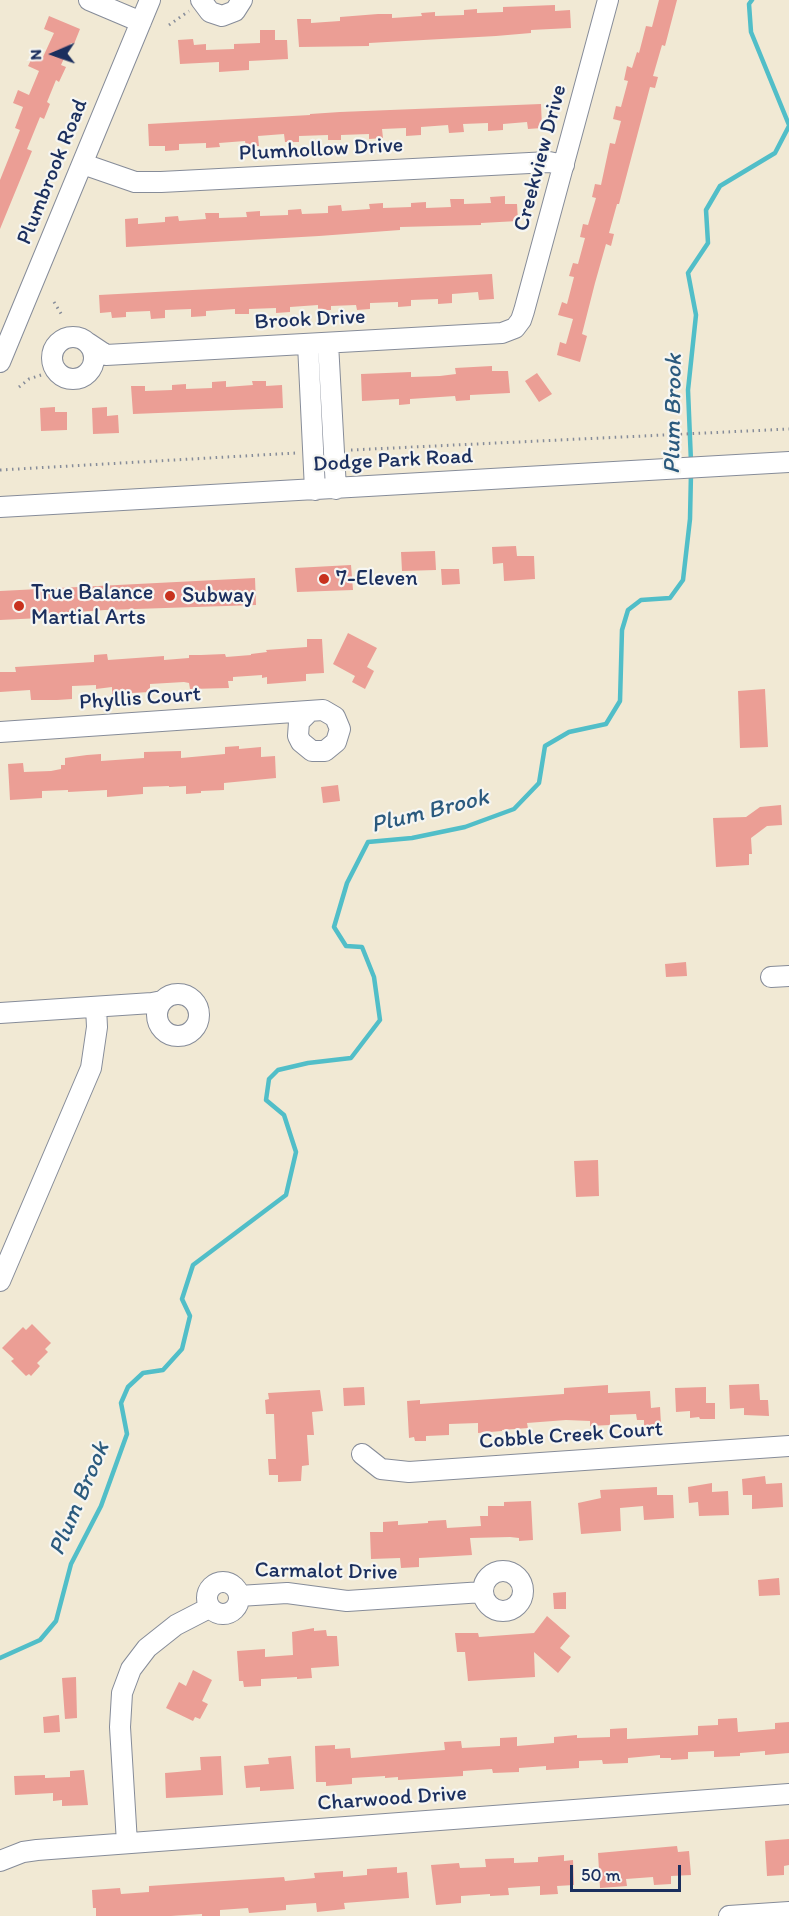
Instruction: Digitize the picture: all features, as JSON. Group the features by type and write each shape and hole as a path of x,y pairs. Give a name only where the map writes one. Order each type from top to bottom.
{"street":[{"path":"89,0 141,22"},
{"name":"Plumbrook Road","path":"0,362 150,0"},
{"name":"Creekview Drive","path":"515,328 524,311 608,0"},
{"path":"195,6 205,8 216,15 229,15 242,2"},
{"name":"Plumhollow Drive","path":"83,164 135,182 549,162 564,165"},
{"name":"Brook Drive","path":"106,355 502,333 515,328"},
{"path":"76,337 106,355 81,377 68,378 57,370 52,357 63,340 76,337"},
{"path":"88,343 94,355 91,368"},
{"path":"328,343 336,489"},
{"path":"308,344 315,490"},
{"name":"Dodge Park Road","path":"0,507 789,462"},
{"name":"Phyllis Court","path":"0,732 322,710 335,717 340,729 336,742 326,751 312,751 301,742 298,729 292,720 283,714"},
{"path":"298,729 299,722 309,712"},
{"path":"0,1013 142,1004 162,1001 174,994 188,996 197,1006 198,1020 192,1031 179,1036 166,1032 142,1004"},
{"path":"158,1021 158,1007 162,1001"},
{"path":"0,1281 91,1068 97,1027 96,1007"},
{"name":"Cobble Creek Court","path":"362,1454 381,1469 409,1472 789,1446"},
{"name":"Carmalot Drive","path":"128,1843 120,1727 122,1693 131,1669 147,1648 176,1625 209,1608 206,1598 210,1588 219,1582 230,1583 239,1596 287,1593 347,1601 483,1592"},
{"name":"Charwood Drive","path":"0,1861 16,1854 37,1850 789,1794"},
{"path":"729,1916 789,1912"}],"path":[{"path":"169,25 195,6"},
{"path":"54,302 63,317"},
{"path":"19,387 29,379 41,375"},
{"path":"349,450 789,429"},
{"path":"0,470 298,453"}],"building":[{"path":"659,0 677,0 665,46 662,45 653,76 658,77 655,88 650,87 609,233 614,234 611,246 606,244 595,283 582,334 587,336 580,362 557,355 560,342 566,344 573,319 558,315 562,302 567,304 574,277 569,276 573,263 578,264 585,238 580,237 583,224 588,225 596,198 592,197 595,184 601,185 610,143 615,144 621,121 613,119 616,106 621,107 628,81 624,80 627,66 632,68 637,52 639,53 646,26 652,27"},
{"path":"555,5 555,11 570,10 571,28 531,30 531,33 496,36 369,43 369,46 299,47 297,19 311,19 311,23 340,21 340,17 378,14 392,14 392,18 422,16 421,13 435,12 435,16 464,15 464,10 477,9 477,13 503,12 503,7"},
{"path":"49,16 80,29 61,65 66,67 59,82 56,80 47,102 50,104 44,119 40,117 27,149 32,151 0,229 0,180 20,130 15,128 23,107 13,103 18,90 29,95 39,71 28,66 34,54 43,57 54,33 44,29"},
{"path":"260,30 275,30 275,40 287,40 288,59 249,61 249,70 219,72 219,62 180,64 178,40 193,39 194,45 206,44 206,50 234,49 234,44 260,43"},
{"path":"541,104 542,128 528,129 527,122 503,124 503,130 488,131 488,123 463,124 464,132 449,133 448,125 421,127 421,135 406,136 406,128 382,129 383,138 369,139 369,134 341,135 341,140 328,140 328,135 299,136 299,142 285,142 284,134 258,136 259,146 246,146 245,141 219,143 220,147 206,148 206,143 179,144 179,150 165,151 165,146 149,146 148,124 340,112"},
{"path":"505,196 505,204 517,204 518,221 481,223 481,225 400,227 400,230 319,236 126,247 125,219 138,218 138,224 165,222 165,217 178,216 179,221 206,219 205,213 219,213 219,218 247,217 246,212 260,211 260,216 288,215 288,210 301,209 302,214 328,213 328,206 341,205 342,211 370,209 369,204 383,203 383,208 411,207 411,203 426,202 426,208 451,207 450,199 464,199 464,204 491,203 490,197"},
{"path":"492,274 494,299 479,300 478,292 452,294 452,303 438,304 438,299 411,300 411,306 398,307 398,302 370,303 370,309 357,310 356,305 331,306 331,310 318,310 318,305 290,307 290,312 276,313 276,308 249,309 249,314 235,314 235,309 206,311 206,316 191,317 191,309 165,310 165,318 151,319 150,311 126,312 126,317 112,318 111,312 100,313 99,295"},
{"path":"492,366 492,371 508,371 510,393 470,395 470,400 456,401 455,396 410,399 410,404 399,405 399,399 362,401 361,374 411,372 411,377 440,376 456,374 455,368"},
{"path":"537,373 552,394 539,402 525,381"},
{"path":"226,381 226,387 253,385 252,381 266,381 266,386 282,385 283,408 133,414 131,386 145,386 145,391 172,390 172,385 186,384 186,389 212,388 212,382"},
{"path":"55,407 55,412 67,412 67,430 41,431 40,408"},
{"path":"107,407 107,416 118,415 119,433 93,434 92,408"},
{"path":"516,546 517,556 534,556 535,579 504,581 503,563 493,564 492,547"},
{"path":"435,551 436,570 402,571 401,552"},
{"name":"7-Eleven","path":"351,565 353,590 297,592 295,568"},
{"path":"441,569 459,569 460,584 442,585"},
{"path":"255,578 256,605 105,610 62,613 62,617 0,620 0,591"},
{"path":"348,633 377,648 367,667 374,671 365,689 352,682 355,676 333,664"},
{"path":"307,639 322,639 324,673 306,674 306,681 267,684 267,677 262,678 262,675 233,677 233,681 228,681 229,688 190,689 189,683 184,682 150,684 150,692 112,694 112,687 96,689 96,685 72,686 72,699 57,700 31,700 30,690 0,692 0,672 16,672 15,667 94,662 94,655 107,654 108,660 164,656 164,660 189,658 189,655 225,654 226,657 251,655 267,652 266,650 307,647"},
{"path":"765,689 768,747 740,748 738,691"},
{"path":"239,746 239,749 261,747 261,757 275,756 276,778 224,783 224,790 201,791 201,793 186,794 186,786 169,786 143,787 143,794 107,797 107,790 42,791 42,798 10,800 8,764 23,763 24,772 51,771 61,769 61,765 65,765 65,758 87,755 101,754 101,761 144,758 144,752 181,751 181,758 225,754 225,747"},
{"path":"338,785 340,801 323,803 321,787"},
{"path":"781,805 782,825 767,826 751,838 752,854 749,854 749,865 716,867 713,818 746,817 760,807"},
{"path":"686,962 687,976 666,977 665,964"},
{"path":"598,1160 599,1196 576,1197 574,1161"},
{"path":"32,1324 51,1343 45,1349 48,1352 37,1363 40,1366 31,1376 29,1374 26,1376 11,1361 14,1359 2,1348 23,1327 26,1330"},
{"path":"759,1384 760,1400 768,1400 769,1416 744,1415 744,1408 730,1409 729,1385"},
{"path":"608,1385 608,1393 650,1391 651,1408 660,1407 661,1424 644,1426 644,1420 637,1420 636,1414 610,1415 610,1425 590,1426 590,1421 566,1420 527,1423 528,1428 478,1433 478,1423 449,1424 449,1435 426,1436 426,1441 415,1441 414,1437 409,1438 407,1401 420,1400 420,1404 564,1394 564,1388"},
{"path":"364,1387 365,1405 344,1406 343,1388"},
{"path":"706,1387 706,1403 715,1403 715,1419 690,1418 690,1411 676,1412 675,1388"},
{"path":"320,1390 323,1411 312,1412 314,1435 307,1435 309,1465 302,1466 301,1481 278,1482 278,1475 269,1475 268,1459 276,1459 274,1414 266,1414 265,1400 269,1399 268,1393"},
{"path":"765,1476 766,1484 782,1483 783,1507 752,1509 752,1495 743,1495 742,1479"},
{"path":"712,1483 712,1492 728,1491 729,1515 699,1516 698,1502 689,1503 688,1487"},
{"path":"657,1487 657,1495 673,1495 674,1518 644,1520 643,1506 620,1508 621,1531 581,1534 578,1503 601,1498 600,1490"},
{"path":"531,1501 533,1540 519,1541 519,1538 510,1537 470,1538 472,1555 419,1558 419,1567 401,1568 400,1558 371,1559 370,1532 383,1532 383,1522 398,1521 398,1525 446,1520 447,1528 481,1526 480,1516 488,1516 488,1506 504,1506 504,1502"},
{"path":"779,1578 780,1595 759,1596 758,1580"},
{"path":"566,1592 566,1609 554,1609 553,1593"},
{"path":"547,1616 570,1636 560,1648 571,1657 558,1673 534,1652 535,1677 468,1681 465,1652 457,1652 455,1633 478,1633 479,1637 534,1633"},
{"path":"314,1628 314,1631 326,1630 327,1636 337,1636 339,1666 311,1668 312,1678 261,1679 261,1686 244,1687 243,1681 239,1681 237,1651 265,1649 265,1657 293,1655 292,1632"},
{"path":"193,1670 212,1680 202,1701 208,1704 200,1719 195,1717 193,1721 166,1708 179,1682 186,1686"},
{"path":"76,1677 77,1718 65,1719 62,1678"},
{"path":"59,1715 60,1732 44,1733 43,1717"},
{"path":"737,1718 738,1732 775,1729 775,1723 789,1722 789,1753 765,1755 765,1751 740,1753 740,1756 714,1757 714,1751 688,1752 688,1759 671,1760 671,1758 660,1758 660,1755 628,1758 628,1763 603,1764 602,1760 579,1761 579,1768 546,1770 546,1766 519,1768 519,1772 493,1773 492,1769 463,1771 463,1776 398,1780 398,1777 385,1778 385,1776 352,1778 352,1784 326,1786 326,1782 316,1782 315,1746 335,1745 335,1749 350,1748 351,1758 445,1750 444,1742 461,1741 462,1748 500,1746 500,1738 517,1737 517,1746 554,1743 554,1737 577,1735 577,1738 610,1737 610,1729 627,1728 627,1739 698,1735 698,1726 718,1725 718,1719"},
{"path":"221,1756 223,1795 166,1798 165,1773 201,1770 200,1757"},
{"path":"291,1756 294,1789 260,1791 260,1787 246,1788 244,1766 269,1764 268,1758"},
{"path":"84,1770 88,1805 62,1806 62,1800 53,1801 53,1793 15,1795 14,1776 70,1777 70,1771"},
{"path":"789,1839 789,1865 784,1866 784,1875 767,1876 765,1841"},
{"path":"677,1846 678,1852 689,1851 691,1875 671,1876 671,1884 654,1885 653,1877 626,1879 627,1886 600,1888 598,1853"},
{"path":"564,1855 564,1861 573,1860 574,1885 557,1886 558,1894 540,1895 540,1886 508,1888 509,1895 461,1896 461,1903 436,1905 431,1865 459,1863 460,1868 486,1867 485,1859 514,1858 514,1863 538,1862 538,1857"},
{"path":"397,1867 397,1873 407,1872 409,1898 344,1903 345,1909 317,1912 316,1903 286,1905 286,1910 249,1913 248,1908 220,1910 220,1916 202,1916 202,1914 96,1916 96,1908 93,1908 92,1890 120,1888 121,1894 149,1892 149,1886 284,1877 285,1881 315,1878 314,1873 343,1871 343,1877 367,1875 367,1869"}],"waterway":[{"name":"Plum Brook","path":"752,0 749,4 751,32 789,125"},
{"name":"Plum Brook","path":"691,462 688,390 696,315 688,273 708,243 706,210 720,186 775,153 789,126"},
{"name":"Plum Brook","path":"0,1658 40,1640 56,1621 71,1564 101,1506 127,1434 121,1403 128,1387 143,1373 163,1370 182,1349 190,1316 182,1299 193,1265 286,1195 296,1152 284,1115 266,1100 269,1079 278,1070 308,1063 351,1058 380,1020 374,977 362,947 346,946 334,927 347,883 368,842 412,838 465,827 514,809 539,783 545,746 569,732 606,724 620,701 622,630 628,610 641,600 670,598 683,580 690,519 691,473"}],"place":[{"name":"7-Eleven","path":"324,579"},
{"name":"Subway","path":"170,596"},
{"name":"True Balance Martial Arts","path":"19,606"}]}
